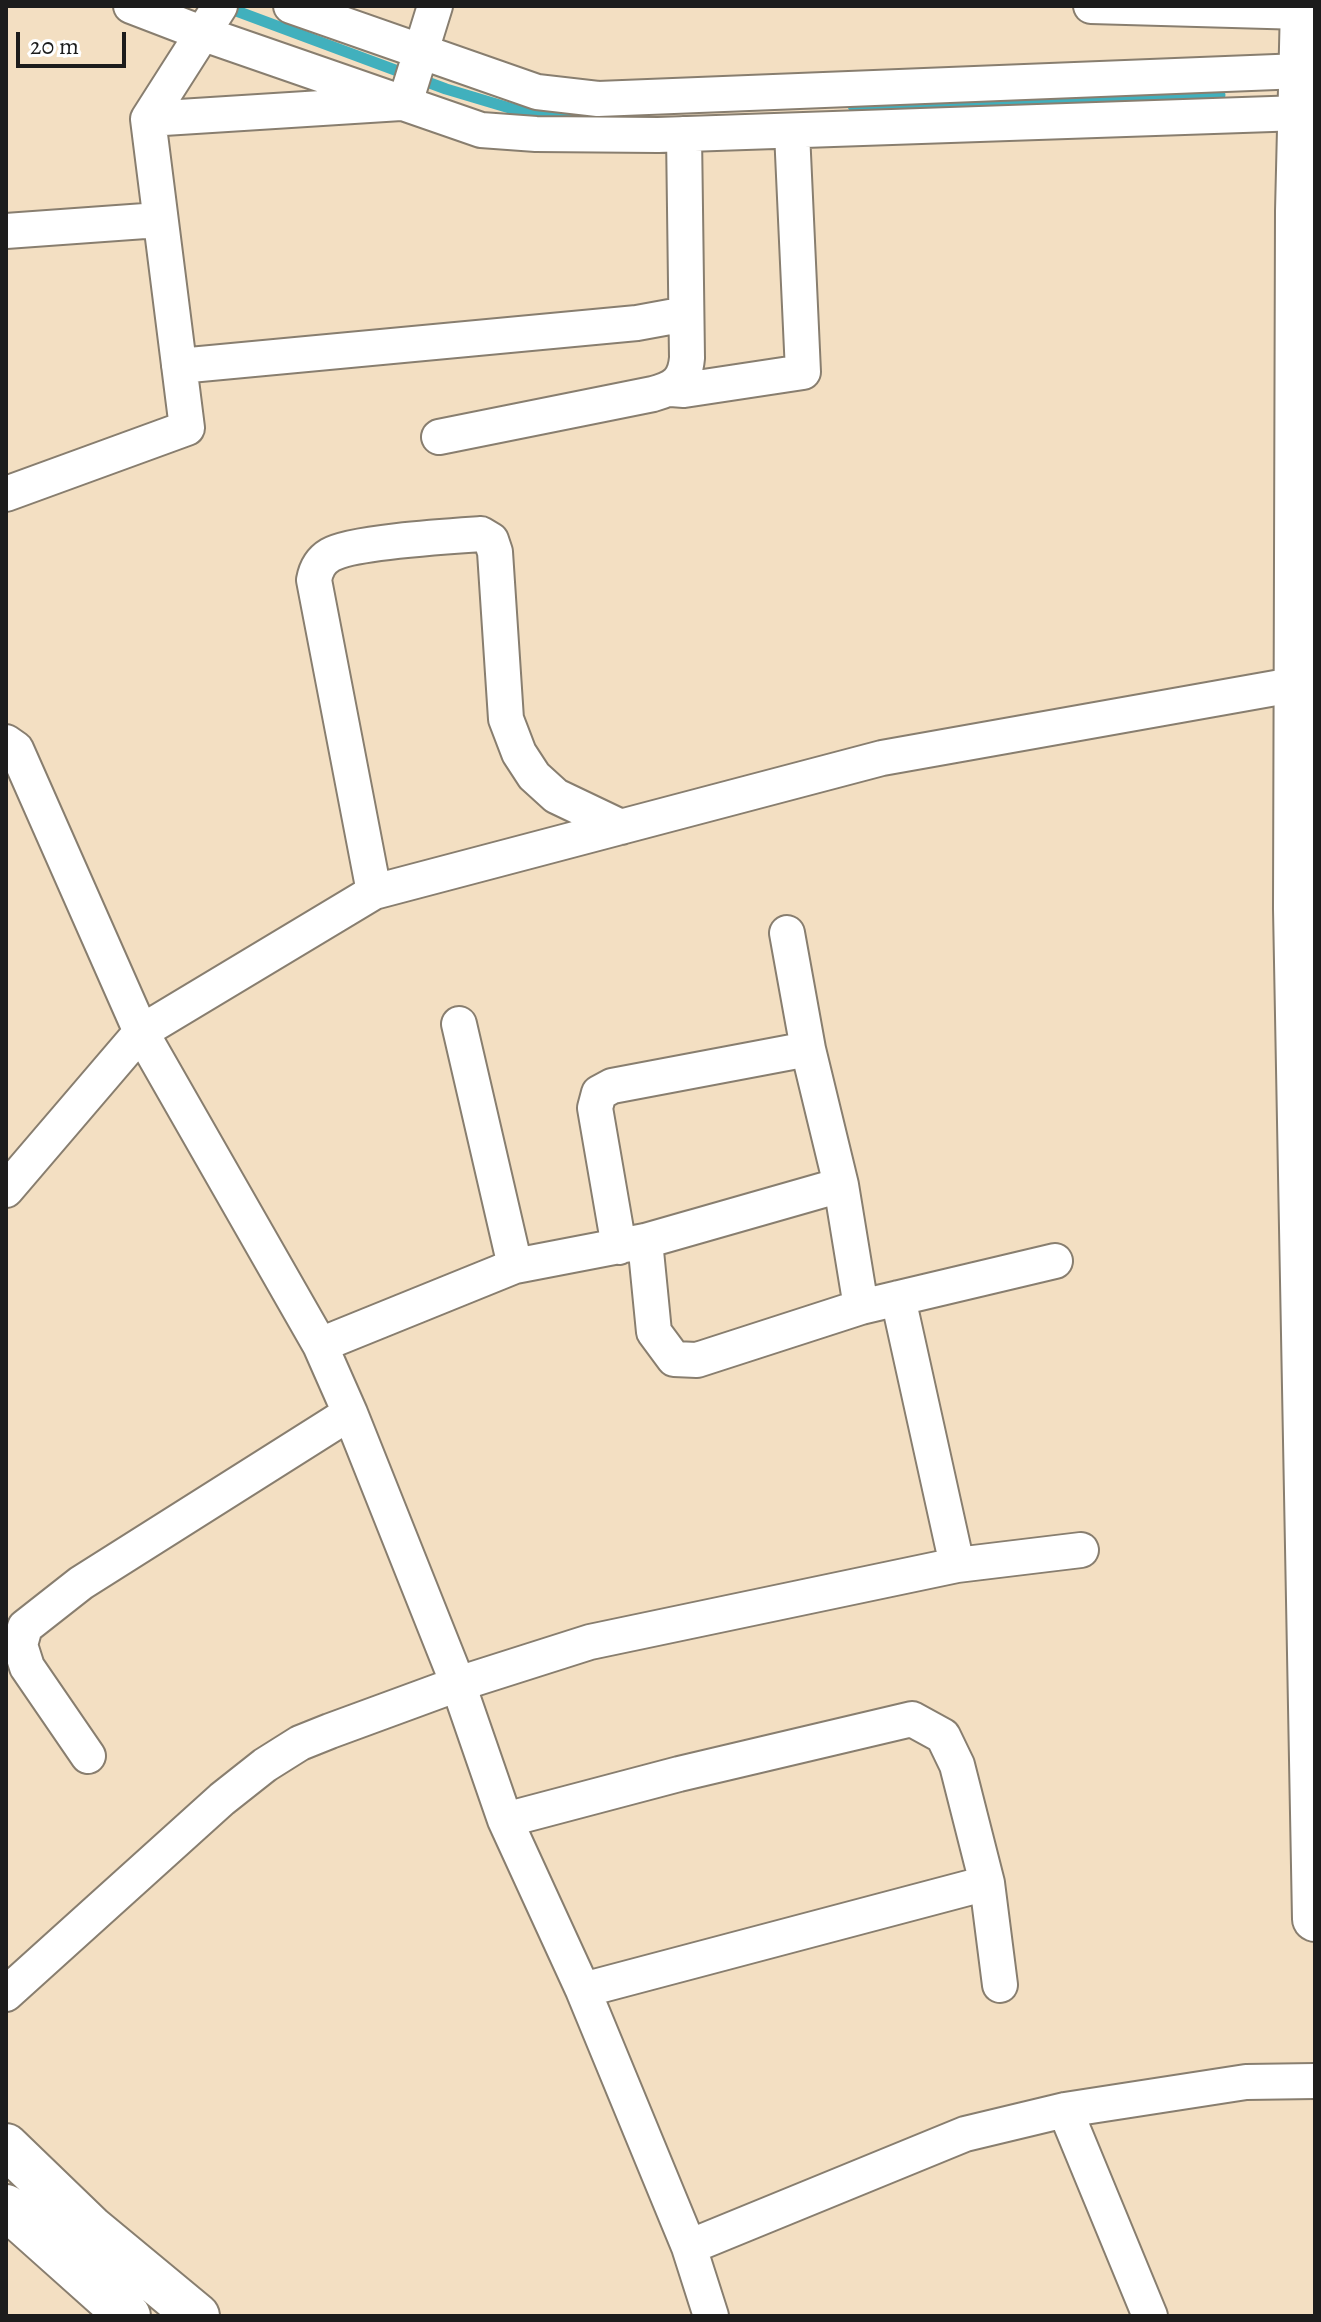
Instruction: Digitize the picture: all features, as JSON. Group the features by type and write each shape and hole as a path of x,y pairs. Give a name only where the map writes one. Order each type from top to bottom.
{"highway":[{"path":"1303,9 1296,925 1315,1919"},
{"path":"6,2146 92,2229 197,2316"},
{"path":"6,2173 165,2316"},
{"path":"6,2207 128,2316"},
{"path":"6,2228 106,2316"}],"street":[{"path":"131,6 212,21 412,76 598,99 1301,92"},
{"path":"291,6 412,76 481,130 536,134 792,132 1301,92"},
{"path":"412,76 435,6"},
{"path":"1091,6 1303,9"},
{"path":"6,494 187,428 148,119 212,21"},
{"path":"148,119 412,76"},
{"path":"439,437 671,389 684,390 803,372 792,132"},
{"path":"671,389 686,371 684,134"},
{"path":"6,231 159,220"},
{"path":"179,366 637,323 686,314"},
{"path":"374,892 314,580 316,569 322,561 346,548 481,534 491,540 495,552 506,719 519,753 534,776 556,796 621,827"},
{"path":"6,1190 141,1032 374,892 882,758 1298,684"},
{"path":"6,742 16,749 141,1032 320,1345 458,1684 505,1820 583,1990 689,2247 711,2316"},
{"path":"787,933 808,1049 841,1185 861,1307"},
{"path":"459,1024 515,1266"},
{"path":"808,1049 612,1086 599,1093 595,1108 654,1332 674,1359 697,1360 861,1307 1055,1261"},
{"path":"320,1345 515,1266 632,1244 841,1185"},
{"path":"898,1298 957,1565"},
{"path":"88,1756 27,1667 20,1645 25,1627 94,1575 350,1413"},
{"path":"6,1994 222,1799 265,1765 300,1743 458,1684 590,1642 957,1565 1081,1550"},
{"path":"505,1820 679,1774 912,1719 943,1736 957,1765 987,1883 1000,1985"},
{"path":"583,1990 987,1883"},
{"path":"689,2247 965,2134 1065,2110 1246,2082 1315,2081"},
{"path":"1065,2110 1150,2316"}],"waterway":[{"path":"223,6 446,89 523,112 584,113"},
{"path":"853,106 1220,95"}]}
